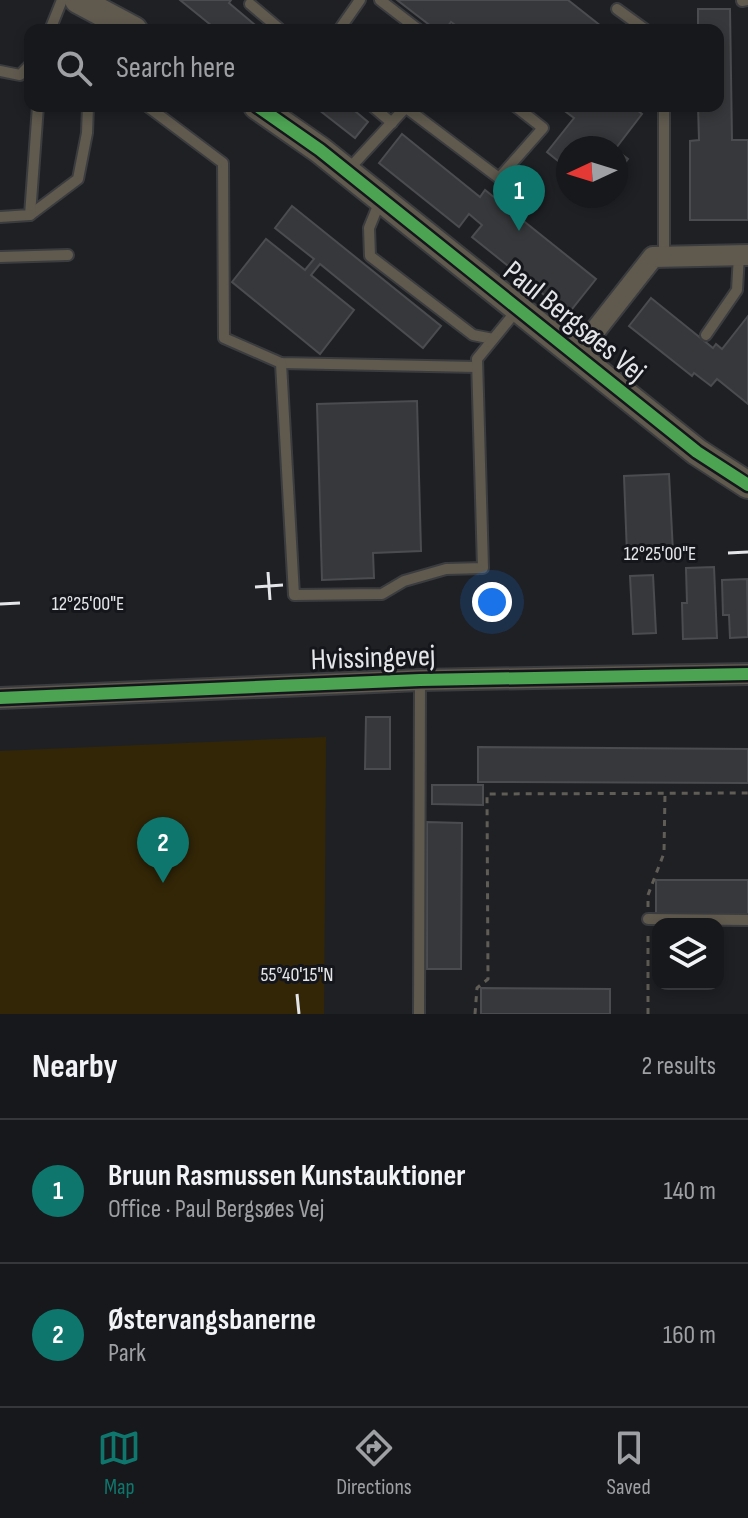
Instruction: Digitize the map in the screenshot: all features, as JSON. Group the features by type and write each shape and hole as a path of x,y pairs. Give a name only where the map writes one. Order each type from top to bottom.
{"street":[{"path":"78,0 123,24"},
{"name":"Paul Bergsøes Vej","path":"265,112 347,172 697,452 748,485"},
{"path":"664,257 743,255"},
{"name":"Paul Bergsøes Vej","path":"576,355 653,257 664,257"},
{"name":"Hvissingevej","path":"0,698 420,680 748,674"}],"lane":[{"path":"52,24 62,0"},
{"path":"343,24 360,0"},
{"path":"380,0 411,24"},
{"path":"250,4 274,24"},
{"path":"617,9 638,24"},
{"path":"0,71 20,75 24,71"},
{"path":"30,215 38,112"},
{"path":"0,217 30,215 78,179 88,112"},
{"path":"155,112 223,163 224,338 281,363 477,367"},
{"path":"380,112 392,123"},
{"path":"347,172 402,112"},
{"path":"413,112 499,178 543,128 523,112"},
{"path":"664,112 664,257"},
{"path":"381,199 369,228 370,256 473,335 493,339"},
{"path":"0,257 68,255"},
{"path":"706,335 737,290 743,255"},
{"path":"281,363 294,595 382,594 404,581 446,569 483,568 477,359 518,308"},
{"path":"419,1014 420,680"},
{"path":"648,919 748,920"}],"path":[{"path":"475,1014 477,988 488,979 487,794 748,793"}],"shaded area":[{"path":"326,737 324,1014 0,1014 0,751"}],"building":[{"path":"180,0 231,0 229,3 254,24 210,24"},
{"path":"397,0 568,0 598,24 451,22 428,24"},
{"path":"698,9 730,9 732,140 748,140 748,220 690,220 690,141 699,140 698,112 724,112 724,24 698,24"},
{"path":"322,112 356,112 368,122 355,138"},
{"path":"566,112 642,114 625,136 560,136 574,118"},
{"path":"402,134 480,197 485,190 596,279 568,314 472,237 482,225 469,214 459,227 379,163"},
{"path":"556,141 556,159 547,152"},
{"path":"292,206 441,326 423,348 320,264 311,275 354,310 320,354 232,282 266,239 305,270 314,259 275,228"},
{"path":"651,298 713,348 716,344 722,349 748,316 748,404 717,379 711,386 694,373 692,376 629,326"},
{"path":"417,401 421,551 373,553 374,578 322,580 317,404"},
{"path":"669,474 673,552 627,554 624,476"},
{"path":"714,567 717,638 683,639 682,603 687,603 686,568"},
{"path":"653,575 656,633 633,634 630,576"},
{"path":"747,579 748,637 730,638 729,615 723,615 722,580"},
{"path":"366,717 390,717 390,769 365,769"},
{"path":"478,747 748,749 748,783 478,782"},
{"path":"432,785 483,785 483,805 432,804"},
{"path":"427,822 462,823 461,969 427,969"},
{"path":"656,880 748,880 748,914 656,914"},
{"path":"481,988 610,989 610,1014 481,1014"}],"cycle path":[{"path":"266,112 320,150 697,452 748,485"},
{"path":"0,698 420,680 748,674"}],"place":[{"name":"Bruun Rasmussen Kunstauktioner","path":"519,231"},
{"name":"Østervangsbanerne","path":"163,883"}]}
